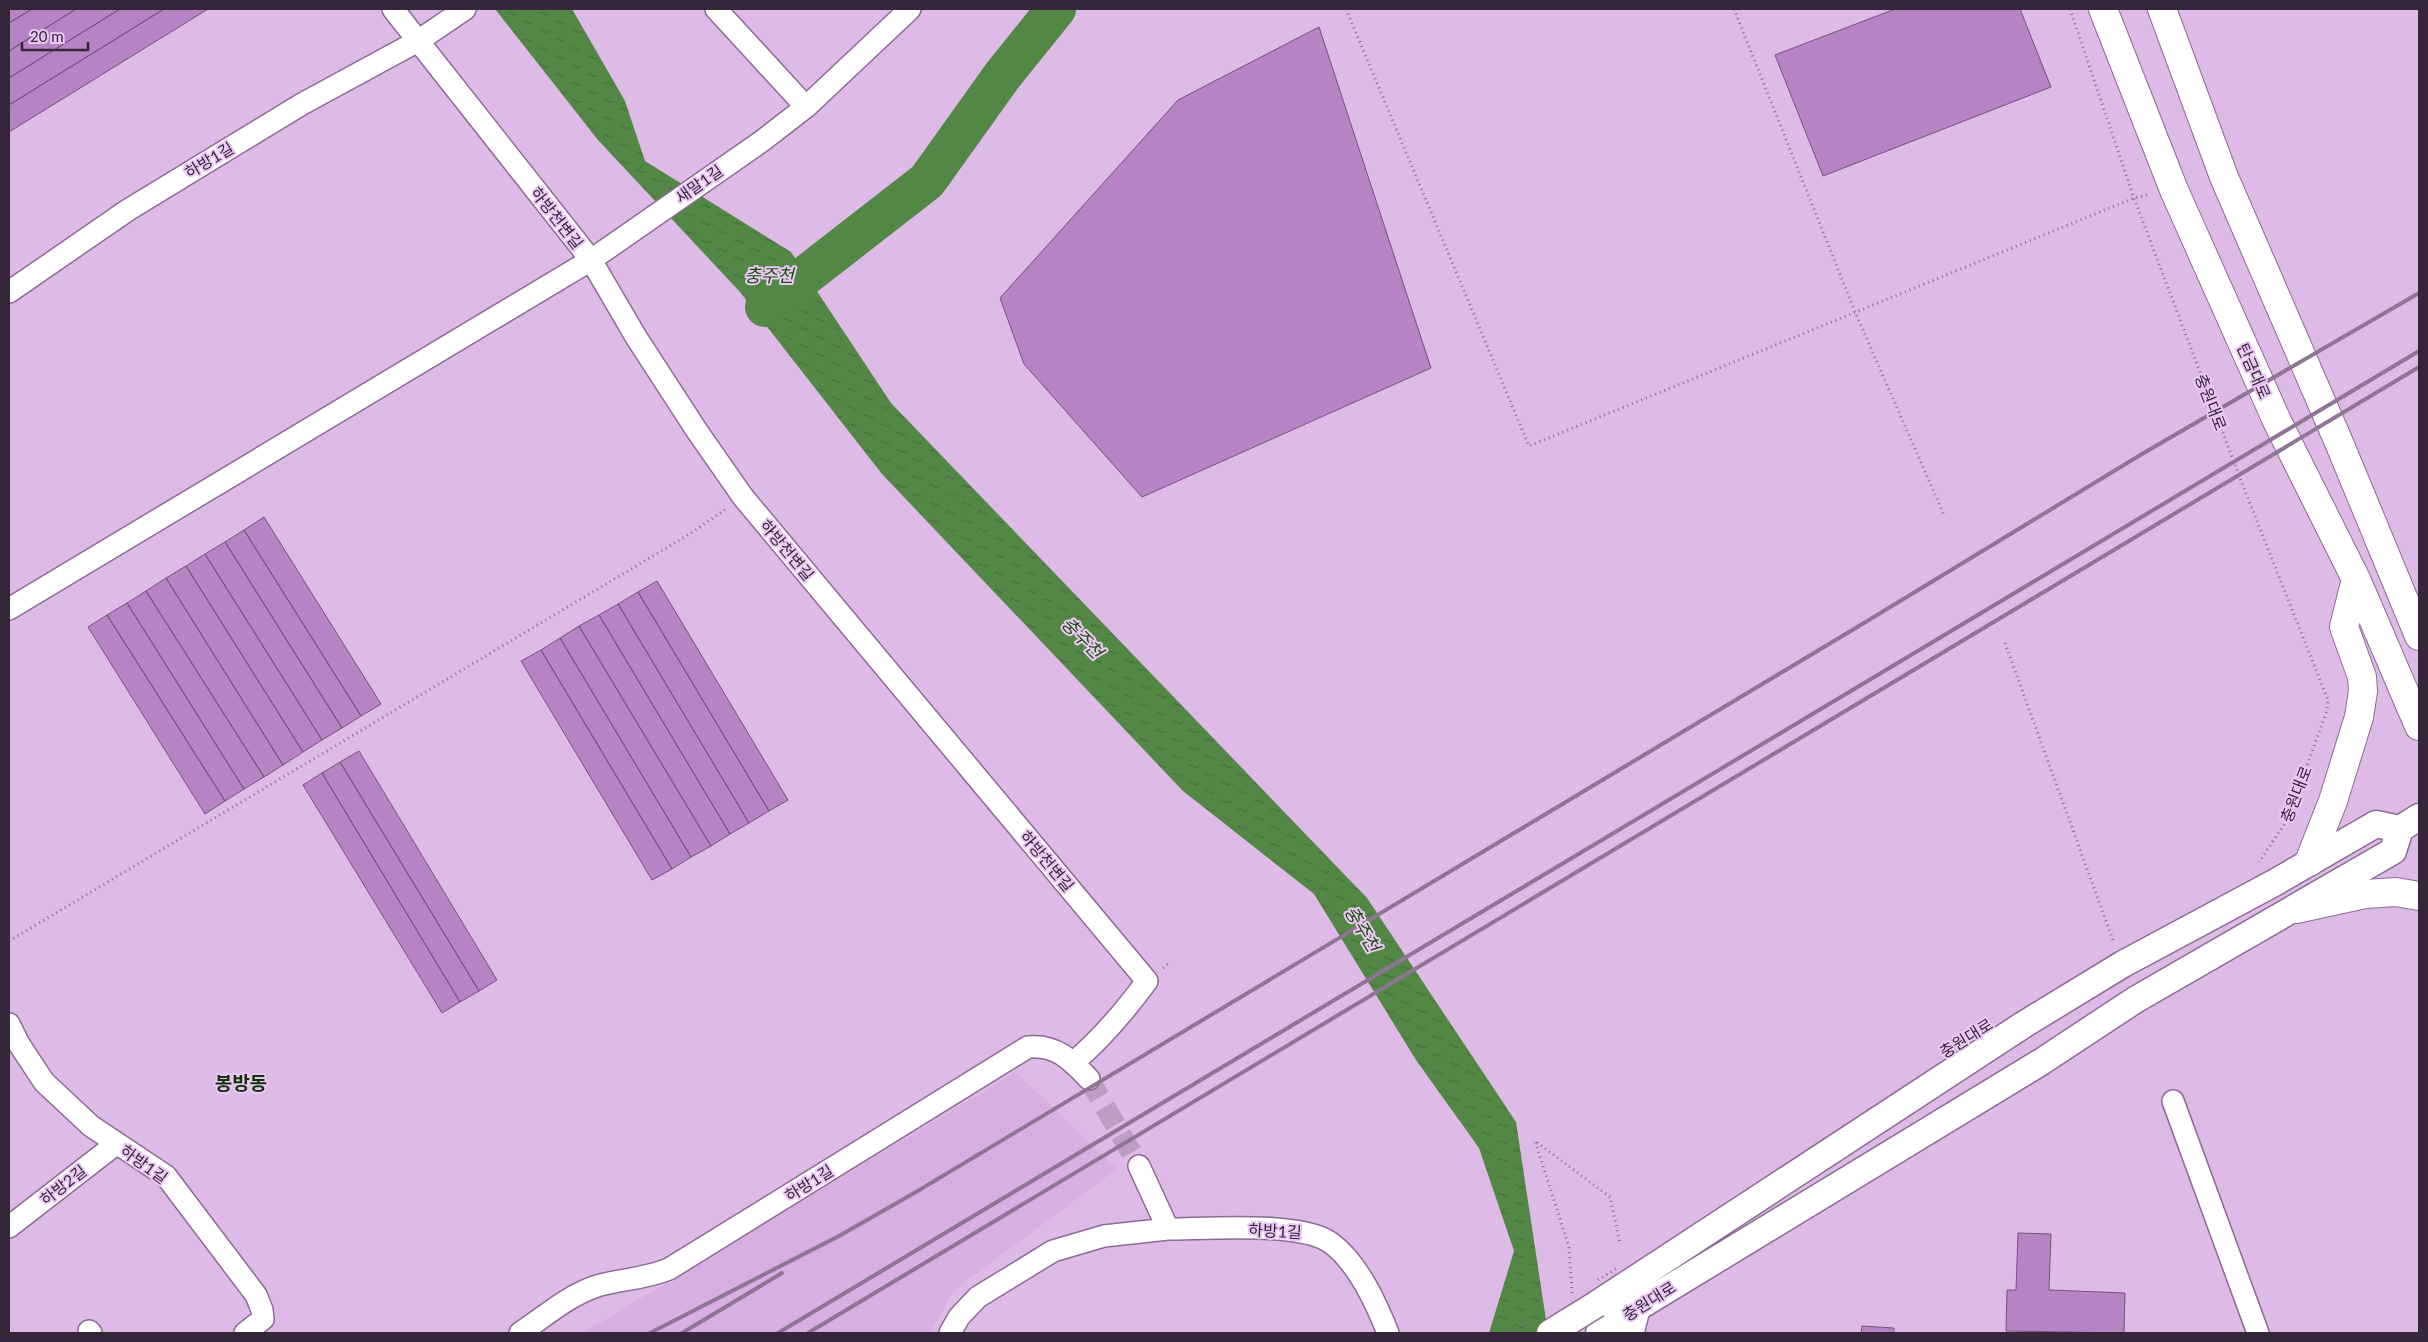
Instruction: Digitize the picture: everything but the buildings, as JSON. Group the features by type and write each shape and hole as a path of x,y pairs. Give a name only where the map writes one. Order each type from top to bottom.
{"main road":[{"name":"탄금대로","path":"2103,9 2174,190 2277,422 2356,579 2419,726"},
{"path":"2162,9 2224,177 2412,610 2419,636"},
{"path":"2309,862 2334,800 2359,717 2363,691 2362,677 2344,627 2356,579"},
{"path":"2296,908 2365,894 2396,892 2419,896"}],"street":[{"name":"하방천변길","path":"393,9 591,260 656,368 744,498 1147,980 1094,1046 1074,1062"},
{"name":"하방1길","path":"9,292 128,210 302,104 418,41 465,9"},
{"path":"716,9 806,107"},
{"name":"새말1길","path":"9,608 591,260 762,141 806,107 910,9"},
{"name":"충원대로","path":"1550,1333 2023,1025 2123,964 2274,883 2376,824 2410,823"},
{"name":"충원대로","path":"1601,1332 1640,1306 2041,1062 2135,1000 2393,852 2410,823"},
{"name":"하방1길","path":"9,1024 18,1044 44,1082 91,1126 166,1176 256,1295 262,1310 263,1319 245,1333"},
{"name":"하방1길","path":"520,1333 582,1292 609,1283 648,1277 669,1269 1028,1047 1040,1046 1064,1054 1089,1079"},
{"path":"2173,1101 2258,1333"},
{"name":"하방2길","path":"9,1227 116,1144"},
{"path":"1139,1166 1168,1229"},
{"name":"하방1길","path":"950,1333 959,1317 978,1297 1053,1251 1104,1236 1168,1229 1275,1230 1312,1233 1331,1243 1353,1265 1380,1312 1388,1333"},
{"path":"1633,1333 1640,1306"}],"path":[{"path":"1346,9 1529,446 2134,198 2174,190"},
{"path":"1734,9 1855,312 1944,516"},
{"name":"충원대로","path":"2070,9 2134,198 2245,492 2328,700 2327,710 2288,819 2276,840 2256,865"},
{"path":"9,941 688,535 744,498"},
{"path":"2005,643 2123,964"},
{"path":"1572,1295 1569,1246 1535,1141 1610,1197 1620,1244"},
{"path":"1617,1268 1625,1263"}],"shaded area":[{"path":"1016,1072 1117,1169 954,1290 930,1333 583,1333"}],"water":[{"name":"충주천","path":"495,9 572,9 625,101 645,161 791,252 891,403 1367,898 1516,1122 1548,1333 1489,1333 1514,1251 1479,1148 1416,1060 1314,894 1183,791 882,474 740,292 598,140"}],"waterway":[{"path":"765,307 927,181 1002,76 1056,9"}],"tunnel":[{"path":"1089,1079 1139,1166"}],"railway":[{"path":"650,1333 839,1236 916,1192 2142,454 2419,293"},
{"path":"778,1333 2419,351"},
{"path":"808,1333 2419,367"},
{"path":"682,1333 782,1273"}],"district":[{"name":"봉방동","path":"241,1083"}]}
